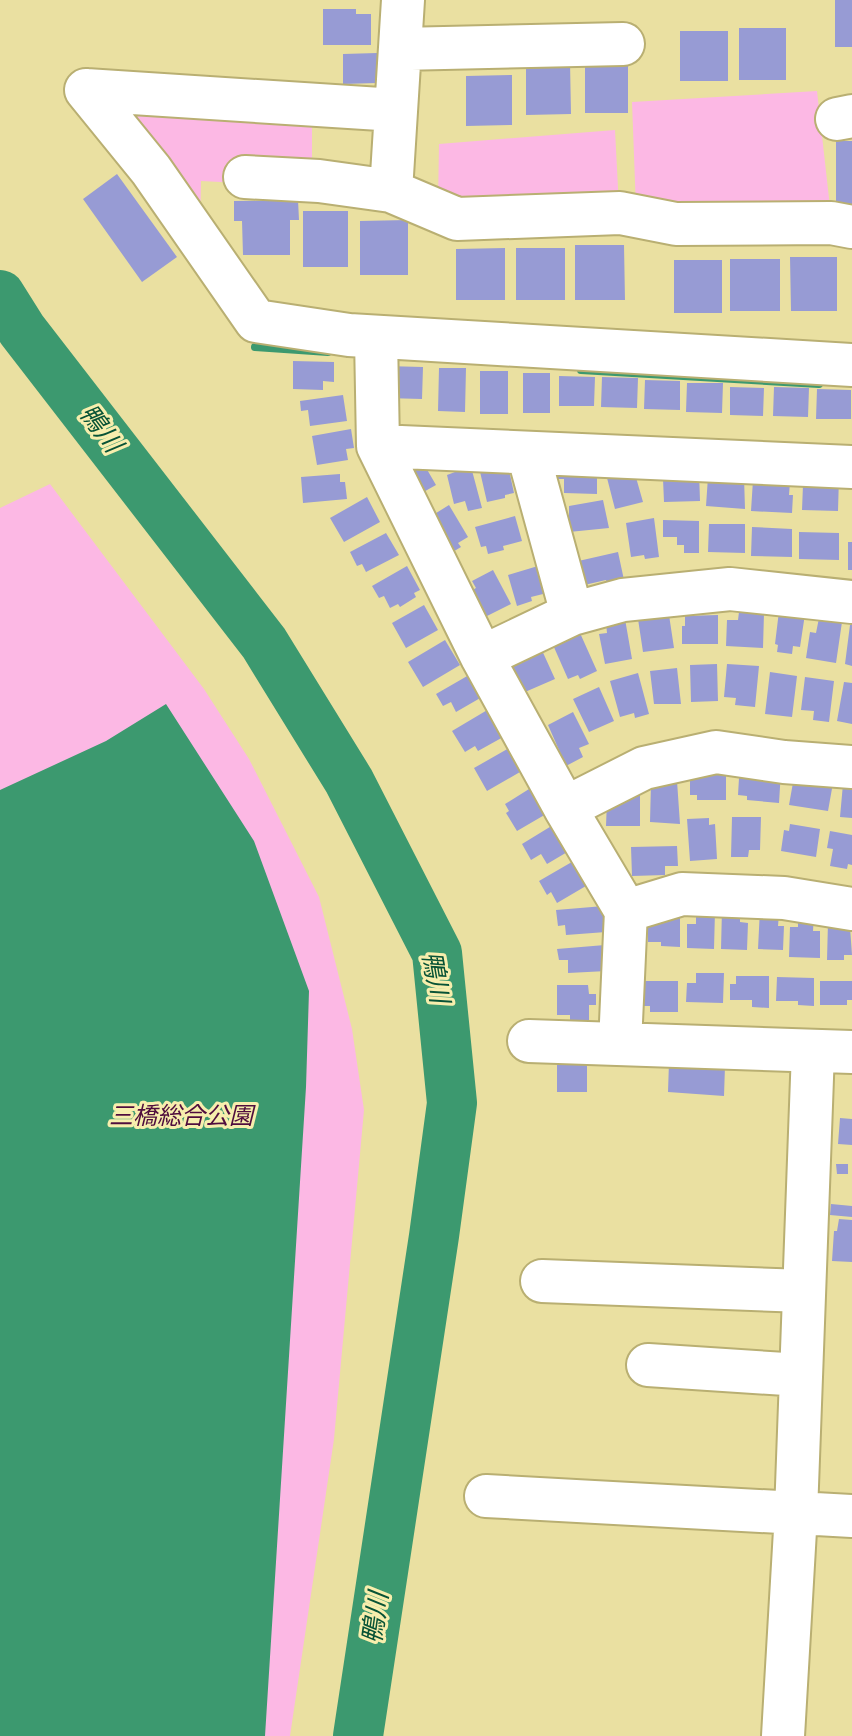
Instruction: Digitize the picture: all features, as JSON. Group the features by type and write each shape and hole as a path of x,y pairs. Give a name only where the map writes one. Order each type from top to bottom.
{"street":[{"path":"391,191 403,0"},
{"path":"400,49 623,44"},
{"path":"396,110 86,90 151,170 256,321 376,337 852,365"},
{"path":"245,177 319,181 391,191 457,219 620,213 676,224 831,223 852,227"},
{"path":"376,337 378,446 482,657 626,911 620,1044"},
{"path":"378,446 852,467"},
{"path":"528,453 572,614"},
{"path":"482,657 572,614 623,600 730,589 852,602"},
{"path":"565,808 644,768 716,752 784,762 852,767"},
{"path":"626,911 682,894 784,898 852,909"},
{"path":"529,1041 832,1051 804,1291 796,1513 783,1736"},
{"path":"542,1281 804,1291"},
{"path":"648,1365 801,1375"},
{"path":"486,1496 852,1516"}],"green space":[{"path":"817,91 831,216 636,209 632,102"},
{"path":"108,113 312,117 312,175 240,183 201,181 200,231"},
{"path":"615,130 619,207 438,203 439,144"},
{"name":"三橋総合公園","path":"50,484 204,689 249,759 319,897 352,1029 364,1110 334,1439 290,1736 0,1736 0,508"}],"shaded area":[{"name":"三橋総合公園","path":"166,704 254,841 309,991 306,1087 265,1736 0,1736 0,790 106,741"}],"building":[{"path":"835,0 852,0 852,47 835,47"},
{"path":"323,9 356,9 356,14 371,14 371,45 323,45"},
{"path":"739,28 786,28 786,80 739,80"},
{"path":"680,31 728,31 728,81 680,81"},
{"path":"377,53 377,83 343,84 343,54"},
{"path":"585,58 628,58 628,113 585,113"},
{"path":"526,62 570,62 571,114 526,115"},
{"path":"512,75 512,125 466,126 466,76"},
{"path":"836,141 852,141 852,204 836,204"},
{"path":"117,174 177,257 142,282 83,199"},
{"path":"298,200 299,220 290,220 290,255 243,255 242,221 234,221 234,201"},
{"path":"303,211 348,211 348,267 303,267"},
{"path":"408,220 408,275 360,275 360,221"},
{"path":"575,245 624,245 625,300 575,300"},
{"path":"505,248 505,300 456,300 456,249"},
{"path":"516,248 565,248 565,300 516,300"},
{"path":"790,257 837,257 837,311 791,311"},
{"path":"730,259 780,259 780,311 730,311"},
{"path":"674,260 722,260 722,313 674,313"},
{"path":"293,361 334,362 334,382 323,381 323,390 293,389"},
{"path":"385,366 423,367 422,399 385,398"},
{"path":"439,368 466,368 465,412 438,411"},
{"path":"480,371 508,371 508,414 480,414"},
{"path":"523,373 550,373 550,413 523,413"},
{"path":"559,376 595,377 594,406 559,406"},
{"path":"602,377 638,378 637,408 601,407"},
{"path":"645,380 680,381 680,410 644,409"},
{"path":"687,383 723,383 722,413 686,412"},
{"path":"730,387 764,388 763,416 730,415"},
{"path":"774,387 809,388 808,417 773,416"},
{"path":"817,389 851,390 851,419 816,419"},
{"path":"343,395 347,421 310,426 308,410 301,411 300,401"},
{"path":"351,429 354,448 346,449 348,460 317,465 312,436"},
{"path":"418,454 436,485 411,499 395,473"},
{"path":"507,461 514,493 487,502 478,463"},
{"path":"470,463 482,508 468,511 465,501 454,504 447,475 455,472 454,467"},
{"path":"557,464 597,465 597,494 564,493 564,479 557,479"},
{"path":"633,467 643,502 615,509 606,474"},
{"path":"699,471 700,501 664,502 663,479"},
{"path":"340,474 340,482 345,482 347,499 303,503 301,477"},
{"path":"708,477 744,477 745,509 706,506"},
{"path":"839,477 838,511 802,510 803,485"},
{"path":"753,480 790,482 792,513 751,511"},
{"path":"367,497 380,522 344,542 330,518"},
{"path":"603,500 609,528 569,532 569,506"},
{"path":"449,505 468,537 458,543 461,547 446,556 433,515"},
{"path":"515,516 522,541 488,554 486,546 481,547 475,527"},
{"path":"654,518 659,557 631,557 626,523"},
{"path":"663,520 699,521 699,553 684,553 684,545 677,545 677,537 663,537"},
{"path":"709,524 745,524 745,553 708,552"},
{"path":"752,527 792,529 792,557 751,556"},
{"path":"799,532 839,533 839,560 799,559"},
{"path":"386,533 399,555 366,572 362,564 357,566 350,552"},
{"path":"848,542 852,542 852,570 848,570"},
{"path":"618,552 624,580 607,584 606,580 580,586 574,562"},
{"path":"407,566 420,590 414,593 416,597 400,607 398,604 390,608 384,596 379,598 372,586"},
{"path":"538,566 551,592 531,597 532,601 517,606 508,575"},
{"path":"493,570 511,604 483,618 465,594 476,588 472,581"},
{"path":"424,605 438,630 406,648 392,623"},
{"path":"779,611 805,614 800,647 793,646 792,654 777,652"},
{"path":"739,612 764,613 763,648 726,646 727,620 738,620"},
{"path":"669,615 674,648 643,652 638,619"},
{"path":"718,615 718,644 682,644 685,616"},
{"path":"819,618 842,622 836,663 806,658 810,632 816,633"},
{"path":"625,619 632,659 605,664 599,634 607,633 606,623"},
{"path":"852,625 852,666 845,664"},
{"path":"580,633 597,671 580,679 578,675 568,679 553,645"},
{"path":"445,640 460,665 423,687 408,662"},
{"path":"540,646 555,679 525,692 508,665"},
{"path":"717,664 718,701 691,702 690,665"},
{"path":"727,664 759,666 755,707 735,705 736,698 724,697"},
{"path":"677,668 681,704 654,704 650,671"},
{"path":"770,672 797,676 792,717 765,714"},
{"path":"638,673 649,714 635,718 634,713 620,717 610,681"},
{"path":"469,675 482,697 456,712 451,702 443,706 436,694"},
{"path":"805,677 834,681 829,722 813,720 814,711 801,710"},
{"path":"844,682 852,683 852,724 837,721"},
{"path":"599,687 614,721 589,732 573,699"},
{"path":"489,709 505,736 478,751 475,746 465,752 452,731"},
{"path":"573,712 589,744 579,748 583,757 566,766 548,725"},
{"path":"511,747 520,764 517,766 520,772 487,791 474,768"},
{"path":"726,765 726,800 697,800 697,795 690,795 690,771"},
{"path":"747,768 781,771 779,803 747,800 747,796 738,795 739,778 746,778"},
{"path":"794,777 833,783 828,811 789,805"},
{"path":"677,781 680,824 650,822 651,783"},
{"path":"537,784 553,810 517,831 506,813 509,811 505,804"},
{"path":"843,784 852,784 852,818 840,817"},
{"path":"640,791 640,826 606,826 607,800"},
{"path":"732,817 761,817 760,850 749,850 748,857 731,857"},
{"path":"709,818 709,825 715,824 717,859 690,861 687,819"},
{"path":"558,822 574,848 547,864 541,854 531,860 522,844"},
{"path":"790,824 820,829 816,857 781,851 784,830 789,831"},
{"path":"830,831 852,835 852,865 848,864 847,869 830,866 833,849 827,848"},
{"path":"677,846 678,866 665,866 665,875 632,876 631,847"},
{"path":"577,859 591,883 557,903 551,892 547,895 539,881"},
{"path":"604,906 606,932 566,935 565,925 558,926 556,910"},
{"path":"722,909 740,909 740,922 748,923 747,950 721,949"},
{"path":"760,909 779,914 778,926 784,926 783,950 758,949"},
{"path":"680,911 680,947 648,942 648,918"},
{"path":"696,911 715,911 714,949 687,948 687,924 696,924"},
{"path":"798,914 814,914 813,931 820,931 820,958 789,957 790,927 798,927"},
{"path":"828,922 850,927 852,955 844,955 844,960 827,960"},
{"path":"605,945 607,971 568,973 568,960 559,960 557,949"},
{"path":"696,973 724,973 723,1003 686,1002 687,983 696,983"},
{"path":"736,976 769,976 769,1008 752,1007 752,1000 730,1000 730,984 736,984"},
{"path":"777,977 814,978 814,1006 798,1005 798,1001 776,1001"},
{"path":"643,981 678,981 678,1012 650,1012 650,1006 643,1006"},
{"path":"820,981 852,981 852,1000 847,1000 847,1005 820,1005"},
{"path":"557,985 588,985 589,994 596,994 596,1005 589,1005 589,1020 570,1020 570,1015 557,1015"},
{"path":"557,1060 587,1061 587,1092 557,1092"},
{"path":"669,1062 725,1066 724,1096 668,1092"},
{"path":"840,1118 852,1119 852,1145 838,1144"},
{"path":"836,1164 848,1164 848,1174 837,1174"},
{"path":"831,1204 852,1206 852,1217 830,1215"},
{"path":"839,1219 852,1220 852,1262 832,1261 834,1231 837,1231"}],"waterway":[{"name":"鴨川","path":"0,295 22,330 264,643 349,781 437,953 452,1103 358,1736"},
{"path":"255,347 328,352"},
{"path":"581,370 819,384"}]}
